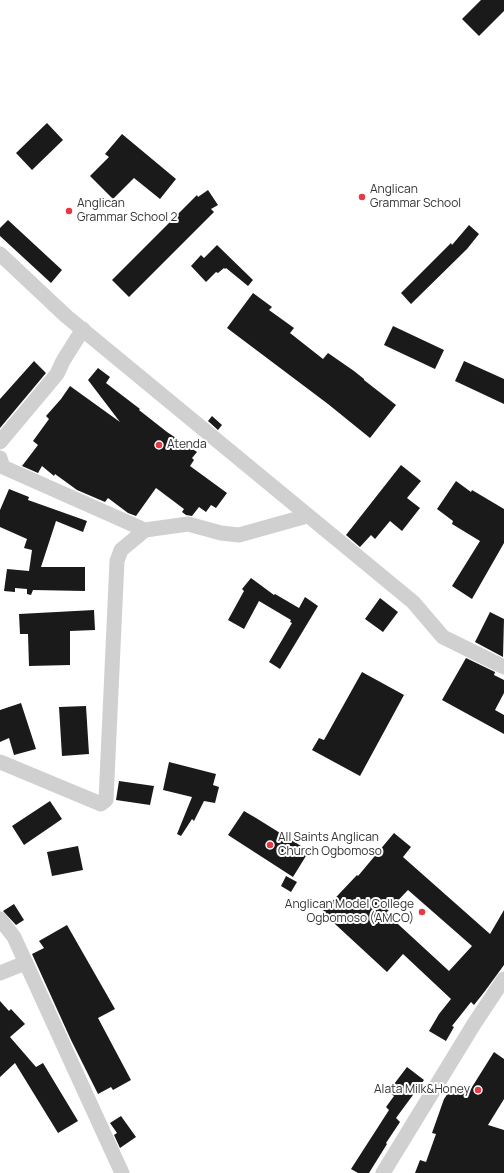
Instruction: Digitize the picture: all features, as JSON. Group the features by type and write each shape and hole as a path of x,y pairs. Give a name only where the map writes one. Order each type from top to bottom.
{"street":[{"path":"0,254 66,316 412,602 443,637 504,667"},
{"path":"0,442 57,374 82,329"},
{"path":"0,458 3,467 145,530"},
{"path":"0,762 101,804 106,800 117,561 121,550 145,530 188,524 221,533 239,535 307,516"},
{"path":"0,919 14,937 122,1173"},
{"path":"0,973 26,963"},
{"path":"383,1173 474,1024 504,980"}],"building":[{"path":"481,0 504,0 504,11 479,36 462,19"},
{"path":"47,123 63,140 32,170 16,153"},
{"path":"122,134 176,179 160,199 134,178 113,199 90,176 109,157 105,154"},
{"path":"208,190 218,205 211,209 214,212 129,297 112,280 197,195 198,197"},
{"path":"8,220 62,270 51,283 0,236 0,228"},
{"path":"469,225 479,234 467,249 411,304 401,293 451,243 452,245"},
{"path":"217,245 253,280 248,286 226,268 218,273 216,272 206,282 191,266 201,255 204,258"},
{"path":"253,293 272,307 269,310 294,328 290,333 323,359 328,353 354,371 396,405 370,438 328,404 227,328"},
{"path":"393,326 444,350 435,369 384,345"},
{"path":"34,361 46,373 0,428 0,399"},
{"path":"464,361 504,379 504,404 455,381"},
{"path":"98,368 110,377 106,383 167,432 197,452 192,458 194,460 190,466 227,493 216,508 211,505 206,512 199,507 192,516 186,515 182,512 184,509 156,488 136,516 128,513 108,498 105,502 77,490 55,474 54,476 42,466 38,473 22,466 38,445 33,441 49,419 46,416 70,386 120,422 88,380"},
{"path":"212,416 222,425 218,430 208,421"},
{"path":"401,465 421,481 407,498 420,508 402,531 390,521 375,539 371,535 360,547 346,535"},
{"path":"456,481 471,492 472,490 504,509 504,543 472,599 452,586 480,541 452,524 453,521 437,509"},
{"path":"9,489 29,497 28,500 87,521 83,532 56,521 41,567 85,567 85,591 33,590 31,595 27,594 27,589 15,588 15,592 4,591 7,569 29,571 32,550 24,548 27,539 0,527 0,510"},
{"path":"251,578 274,595 275,594 299,608 305,597 318,606 280,669 269,662 292,623 290,622 291,620 259,601 244,629 228,620 244,591 242,589"},
{"path":"380,598 398,612 383,632 365,619"},
{"path":"94,610 95,630 70,631 70,665 29,666 28,634 20,634 19,614"},
{"path":"490,612 504,619 503,657 475,642"},
{"path":"466,658 495,672 494,675 504,680 504,693 495,710 504,715 504,734 442,700"},
{"path":"362,672 404,695 360,776 312,750 319,738 324,740"},
{"path":"21,703 36,749 14,755 9,738 0,742 0,710"},
{"path":"86,706 89,754 62,756 59,707"},
{"path":"169,762 216,774 213,785 219,787 215,803 204,801 194,821 192,819 181,836 177,834 192,797 163,790"},
{"path":"119,781 154,786 150,805 116,800"},
{"path":"50,801 62,819 24,845 12,826"},
{"path":"244,811 309,851 293,877 228,835"},
{"path":"394,833 411,847 403,857 490,934 504,910 504,965 474,1005 471,1002 452,1026 454,1027 446,1041 429,1031 439,1014 451,999 403,954 387,972 322,912 357,875 358,876","holes":["408,890 472,946 449,971 386,913"]},
{"path":"78,846 83,870 52,876 47,852"},
{"path":"286,876 297,882 291,892 281,886"},
{"path":"14,904 24,920 16,925 3,911"},
{"path":"67,925 115,1009 98,1018 131,1080 113,1090 111,1087 98,1094 71,1040 32,954 44,948 39,941"},
{"path":"0,1001 9,1011 11,1009 25,1024 10,1037 36,1067 43,1063 78,1121 58,1133 15,1063 0,1077"},
{"path":"494,1052 504,1059 504,1099 488,1125 504,1130 504,1173 415,1173 420,1160 426,1162 436,1134 432,1133 444,1099 453,1086 467,1095"},
{"path":"407,1067 424,1080 396,1118 400,1122 369,1173 358,1173 351,1169 389,1110 386,1107 394,1096 388,1092"},
{"path":"121,1116 136,1137 120,1148 114,1135 117,1133 110,1123"}],"place":[{"name":"Anglican Grammar School","path":"362,197"},
{"name":"Anglican Grammar School 2","path":"69,211"},
{"name":"Atenda","path":"159,445"},
{"name":"All Saints Anglican Church Ogbomoso","path":"270,845"},
{"name":"Anglican Model College Ogbomoso (AMCO)","path":"422,912"},
{"name":"Alata Milk&Honey","path":"478,1090"}]}
